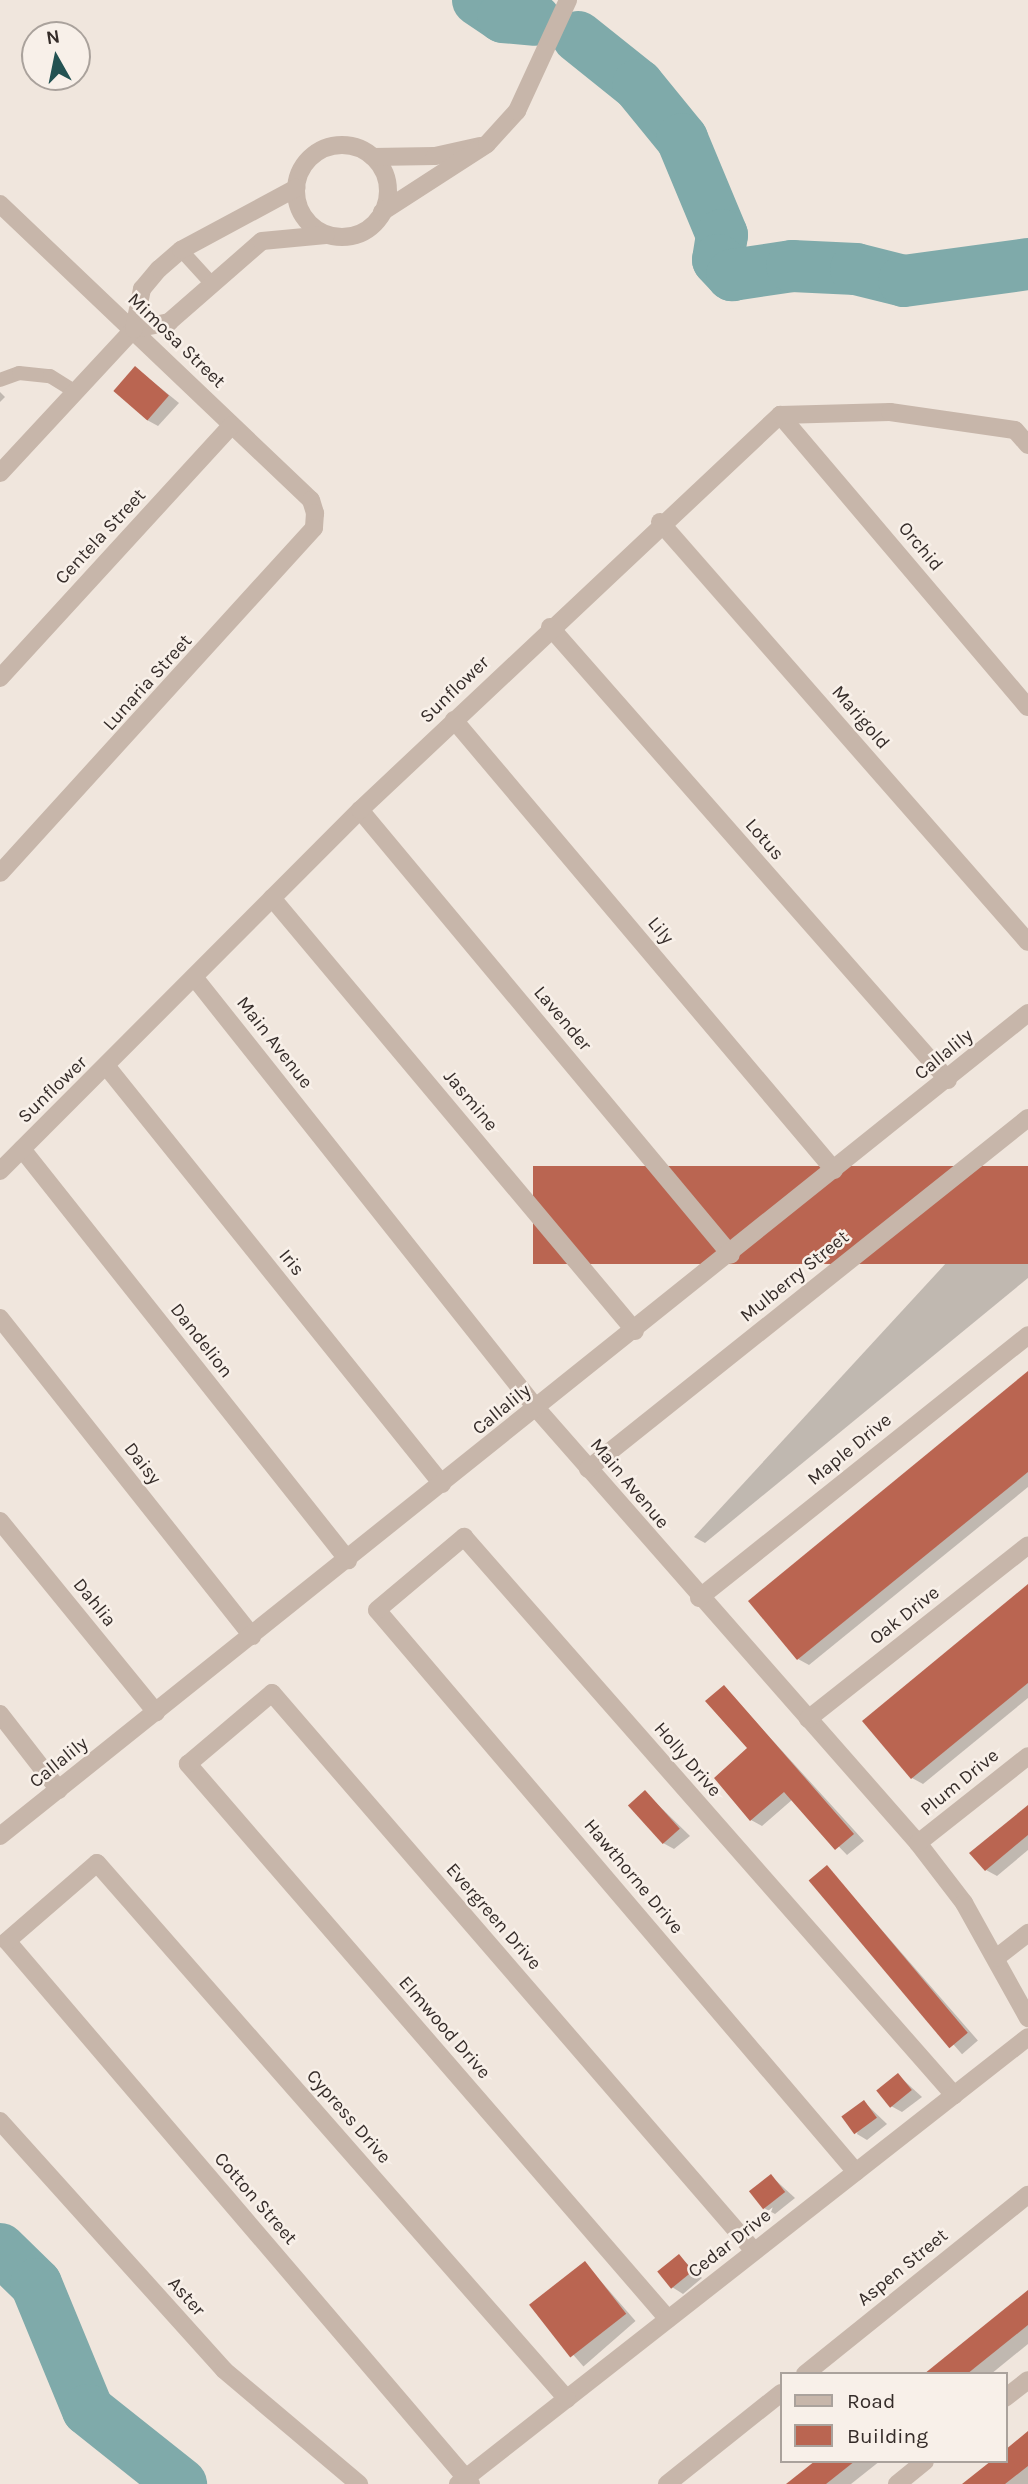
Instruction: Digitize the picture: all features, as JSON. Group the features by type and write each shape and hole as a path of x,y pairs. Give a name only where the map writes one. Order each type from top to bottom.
{"street":[{"path":"134,329 169,322 262,241 359,233 382,212 486,144 517,111 538,73 568,0"},
{"path":"0,473 134,329 142,289 181,250 296,188 318,151 346,145 373,157 435,156 486,144"},
{"path":"373,157 387,183 382,212"},
{"path":"296,188 304,217 328,234"},
{"name":"Mimosa Street","path":"0,204 311,500 315,513"},
{"path":"780,415 890,412 1015,430 1028,445"},
{"name":"Sunflower","path":"0,1171 107,1067 360,810 660,522 780,415"},
{"name":"Orchid","path":"780,415 1028,707"},
{"name":"Centela Street","path":"0,678 232,425"},
{"name":"Lunaria Street","path":"0,873 314,528 315,513"},
{"name":"Marigold","path":"660,522 1028,942"},
{"name":"Lotus","path":"550,627 948,1080"},
{"name":"Lily","path":"454,720 834,1170"},
{"name":"Lavender","path":"360,810 731,1255"},
{"name":"Jasmine","path":"272,898 635,1331"},
{"name":"Main Avenue","path":"194,977 537,1409 699,1598 918,1843 996,1958 1028,2018"},
{"name":"Callalily","path":"0,1836 731,1255 1028,1013"},
{"name":"Iris","path":"107,1067 442,1484"},
{"name":"Mulberry Street","path":"589,1469 1028,1118"},
{"name":"Dandelion","path":"22,1149 348,1560"},
{"name":"Daisy","path":"0,1318 251,1636"},
{"name":"Maple Drive","path":"699,1598 1028,1335"},
{"name":"Dahlia","path":"0,1521 156,1712"},
{"name":"Holly Drive","path":"377,1610 464,1537 954,2095"},
{"name":"Oak Drive","path":"808,1719 1028,1545"},
{"name":"Hawthorne Drive","path":"377,1610 856,2172"},
{"name":"Evergreen Drive","path":"188,1764 272,1693 754,2251"},
{"path":"0,1714 59,1790"},
{"name":"Plum Drive","path":"918,1843 1028,1756"},
{"name":"Elmwood Drive","path":"188,1764 668,2319"},
{"name":"Cypress Drive","path":"7,1941 97,1863 567,2399"},
{"path":"996,1958 1028,1933"},
{"name":"Cotton Street","path":"7,1941 465,2482"},
{"name":"Cedar Drive","path":"465,2482 1028,2037"},
{"name":"Aster","path":"0,2121 223,2370 359,2484"},
{"name":"Aspen Street","path":"807,2372 1028,2194"},
{"path":"1007,2396 1028,2380"},
{"path":"667,2484 780,2394"},
{"path":"897,2484 923,2463"}],"lane":[{"path":"181,250 212,284"},
{"path":"0,380 19,373 50,376 76,392"}],"building":[{"path":"135,366 169,396 147,420 113,391"},
{"path":"533,1166 1028,1166 1028,1264 533,1264"},
{"path":"1028,1371 1028,1472 797,1660 748,1601"},
{"path":"1028,1584 1028,1683 911,1779 862,1721"},
{"path":"724,1685 854,1834 835,1850 784,1792 750,1821 714,1778 747,1748 705,1701"},
{"path":"645,1790 680,1829 663,1844 628,1805"},
{"path":"1028,1805 1028,1835 985,1871 969,1853"},
{"path":"827,1865 968,2033 949,2048 809,1880"},
{"path":"898,2073 912,2090 890,2108 876,2091"},
{"path":"864,2100 877,2118 854,2134 841,2116"},
{"path":"771,2174 785,2192 763,2209 749,2191"},
{"path":"679,2254 693,2271 671,2289 657,2272"},
{"path":"585,2261 626,2314 570,2358 529,2305"},
{"path":"1028,2290 1028,2325 969,2372 926,2372"},
{"path":"1028,2431 1028,2466 1005,2484 962,2484 988,2463 1007,2463 1007,2448"},
{"path":"812,2463 852,2463 826,2484 786,2484"}],"waterway":[{"path":"478,0 503,17 535,20"},
{"path":"578,37 638,85 682,139 722,235 718,260 732,275 792,266 856,269 904,281 1028,264"},
{"path":"0,2249 36,2284 88,2410 181,2484"}]}
